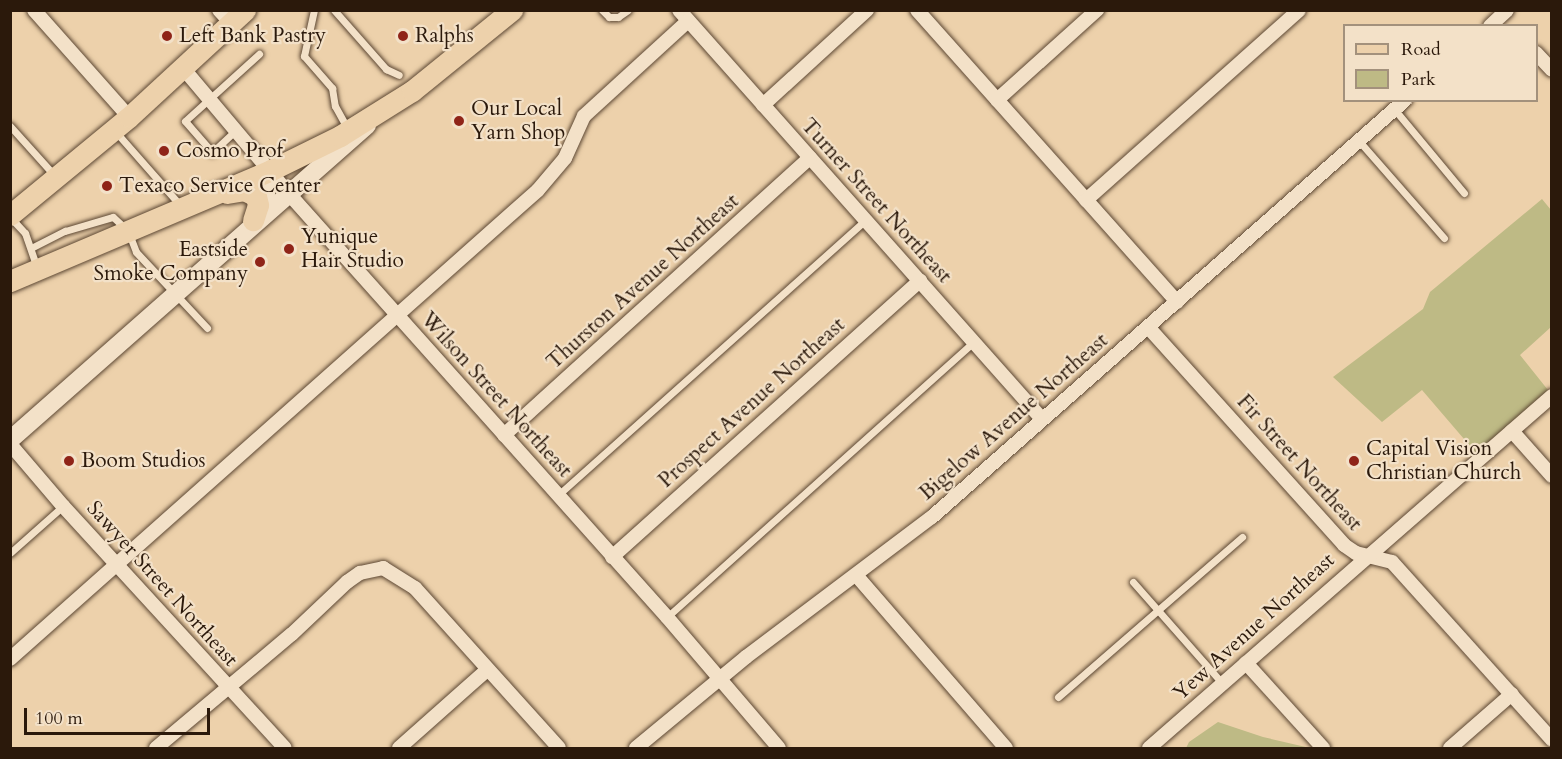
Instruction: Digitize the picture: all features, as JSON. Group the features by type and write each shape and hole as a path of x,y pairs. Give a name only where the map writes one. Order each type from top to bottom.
{"main road":[{"path":"10,281 271,170 349,131 384,110 457,57 512,10"},
{"path":"10,216 183,68 232,15"},
{"path":"190,205 244,190 252,192 258,201 253,220"}],"street":[{"path":"34,10 121,123"},
{"path":"763,105 867,10"},
{"path":"917,10 1177,302"},
{"path":"997,100 1097,10"},
{"path":"1086,200 1299,10"},
{"path":"1492,24 1505,13"},
{"path":"10,659 538,190 565,158 584,116 683,16"},
{"name":"Turner Street Northeast","path":"683,16 1042,419"},
{"path":"1538,55 1551,70"},
{"name":"Wilson Street Northeast","path":"183,68 290,195 667,617 779,748"},
{"name":"Bigelow Avenue Northeast","path":"636,748 719,678 932,517 1400,105"},
{"path":"180,288 290,195 384,110"},
{"name":"Thurston Avenue Northeast","path":"504,435 810,158"},
{"path":"10,442 253,220 264,203 271,170"},
{"name":"Prospect Avenue Northeast","path":"612,556 920,281"},
{"name":"Fir Street Northeast","path":"1148,327 1344,546 1392,562 1551,740"},
{"name":"Yew Avenue Northeast","path":"1149,748 1551,396"},
{"path":"1512,431 1551,476"},
{"name":"Sawyer Street Northeast","path":"10,442 63,506 285,748"},
{"path":"156,748 346,582 360,573 383,568 415,588 560,748"},
{"path":"856,575 1006,748"},
{"path":"1246,663 1323,748"},
{"path":"399,748 487,670"},
{"path":"1450,748 1512,694"}],"lane":[{"path":"334,10 386,69 399,75"},
{"path":"602,10 609,17 618,17 628,10"},
{"path":"318,11 304,56 332,88 335,106 349,131"},
{"path":"236,130 212,152 185,121 259,54"},
{"path":"1400,105 1464,193"},
{"path":"121,123 190,205"},
{"path":"10,126 55,176"},
{"path":"1359,141 1444,238"},
{"path":"10,216 25,232 38,269"},
{"path":"31,248 106,216 112,217 128,231 136,252 180,288 207,328"},
{"path":"558,495 866,220"},
{"path":"667,617 974,342"},
{"path":"10,553 63,506"},
{"path":"1058,697 1242,537"},
{"path":"1133,582 1223,684"}],"green space":[{"path":"1542,199 1551,210 1551,327 1520,355 1548,390 1476,453 1422,390 1382,422 1333,377 1423,309 1430,292"},
{"path":"1218,722 1263,737 1310,748 1186,748 1189,742"}],"place":[{"name":"Left Bank Pastry","path":"167,36"},
{"name":"Ralphs","path":"403,36"},
{"name":"Our Local Yarn Shop","path":"459,121"},
{"name":"Cosmo Prof","path":"164,151"},
{"name":"Texaco Service Center","path":"107,186"},
{"name":"Yunique Hair Studio","path":"289,249"},
{"name":"Eastside Smoke Company","path":"260,262"},
{"name":"Boom Studios","path":"69,461"},
{"name":"Capital Vision Christian Church","path":"1354,461"}]}
